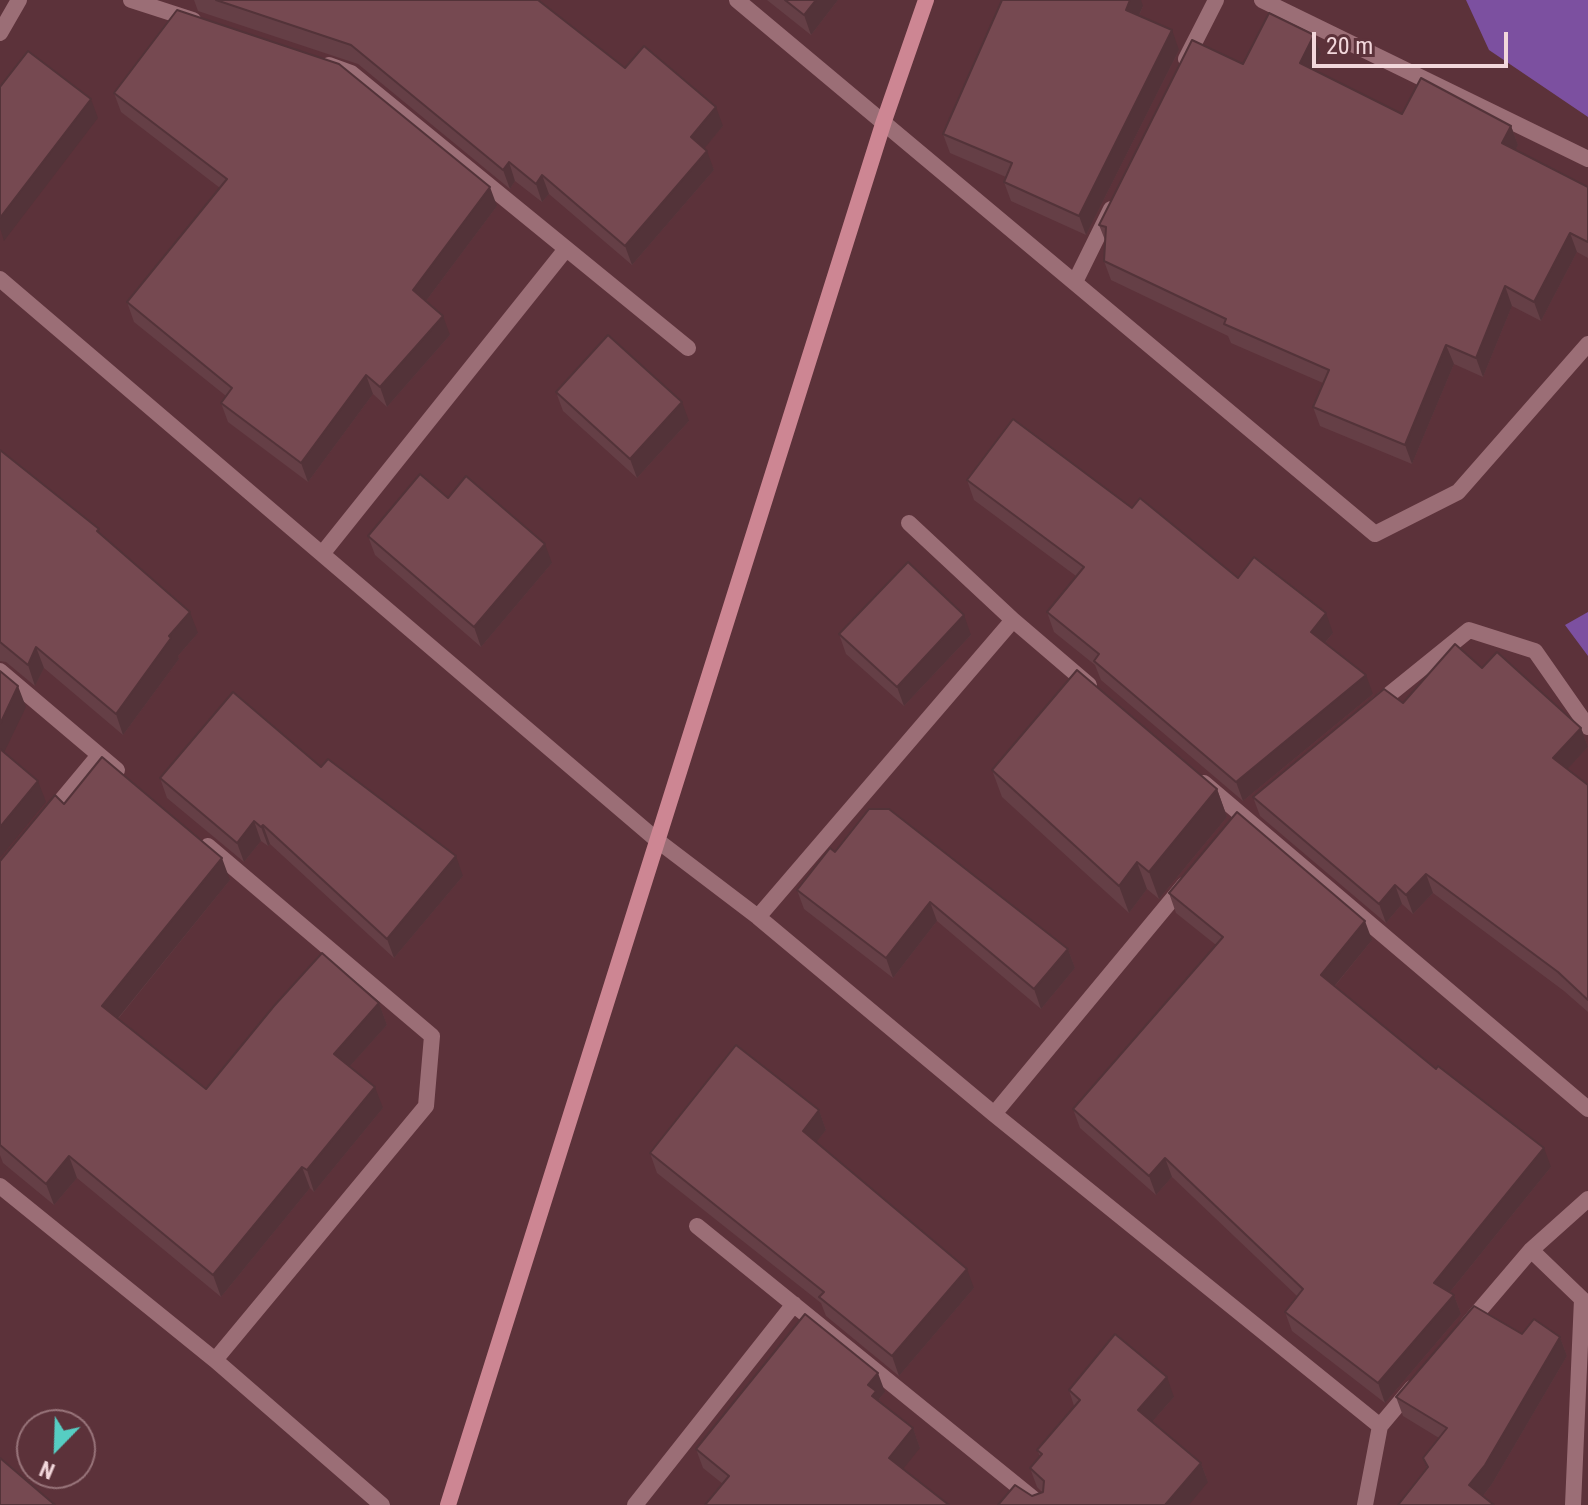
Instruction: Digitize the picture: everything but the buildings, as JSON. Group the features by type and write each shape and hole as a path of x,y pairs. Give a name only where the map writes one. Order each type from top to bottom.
{"street":[{"path":"0,33 19,0"},
{"path":"131,0 204,24"},
{"path":"737,0 1375,534 1458,492 1588,344"},
{"path":"448,1505 884,121 926,0"},
{"path":"1180,70 1216,0"},
{"path":"1262,0 1588,159"},
{"path":"307,58 351,73 688,348"},
{"path":"1075,282 1117,197"},
{"path":"322,554 566,249"},
{"path":"0,279 658,841 758,917 994,1114 1380,1426"},
{"path":"909,523 1013,620 1097,692"},
{"path":"758,917 1013,620"},
{"path":"1361,718 1469,630 1535,651 1588,727"},
{"path":"0,671 135,785"},
{"path":"40,827 99,755"},
{"path":"1194,774 1588,1109"},
{"path":"194,835 432,1036 426,1106 215,1360"},
{"path":"994,1114 1192,875"},
{"path":"0,1186 215,1360 382,1505"},
{"path":"1460,1332 1531,1250 1588,1199"},
{"path":"697,1226 1041,1505"},
{"path":"1531,1250 1582,1299 1573,1505"},
{"path":"635,1505 794,1304"},
{"path":"1365,1505 1380,1426 1420,1379"}],"shaded area":[{"path":"1466,0 1588,0 1588,117 1489,50"},
{"path":"1588,612 1588,656 1565,625"}]}
